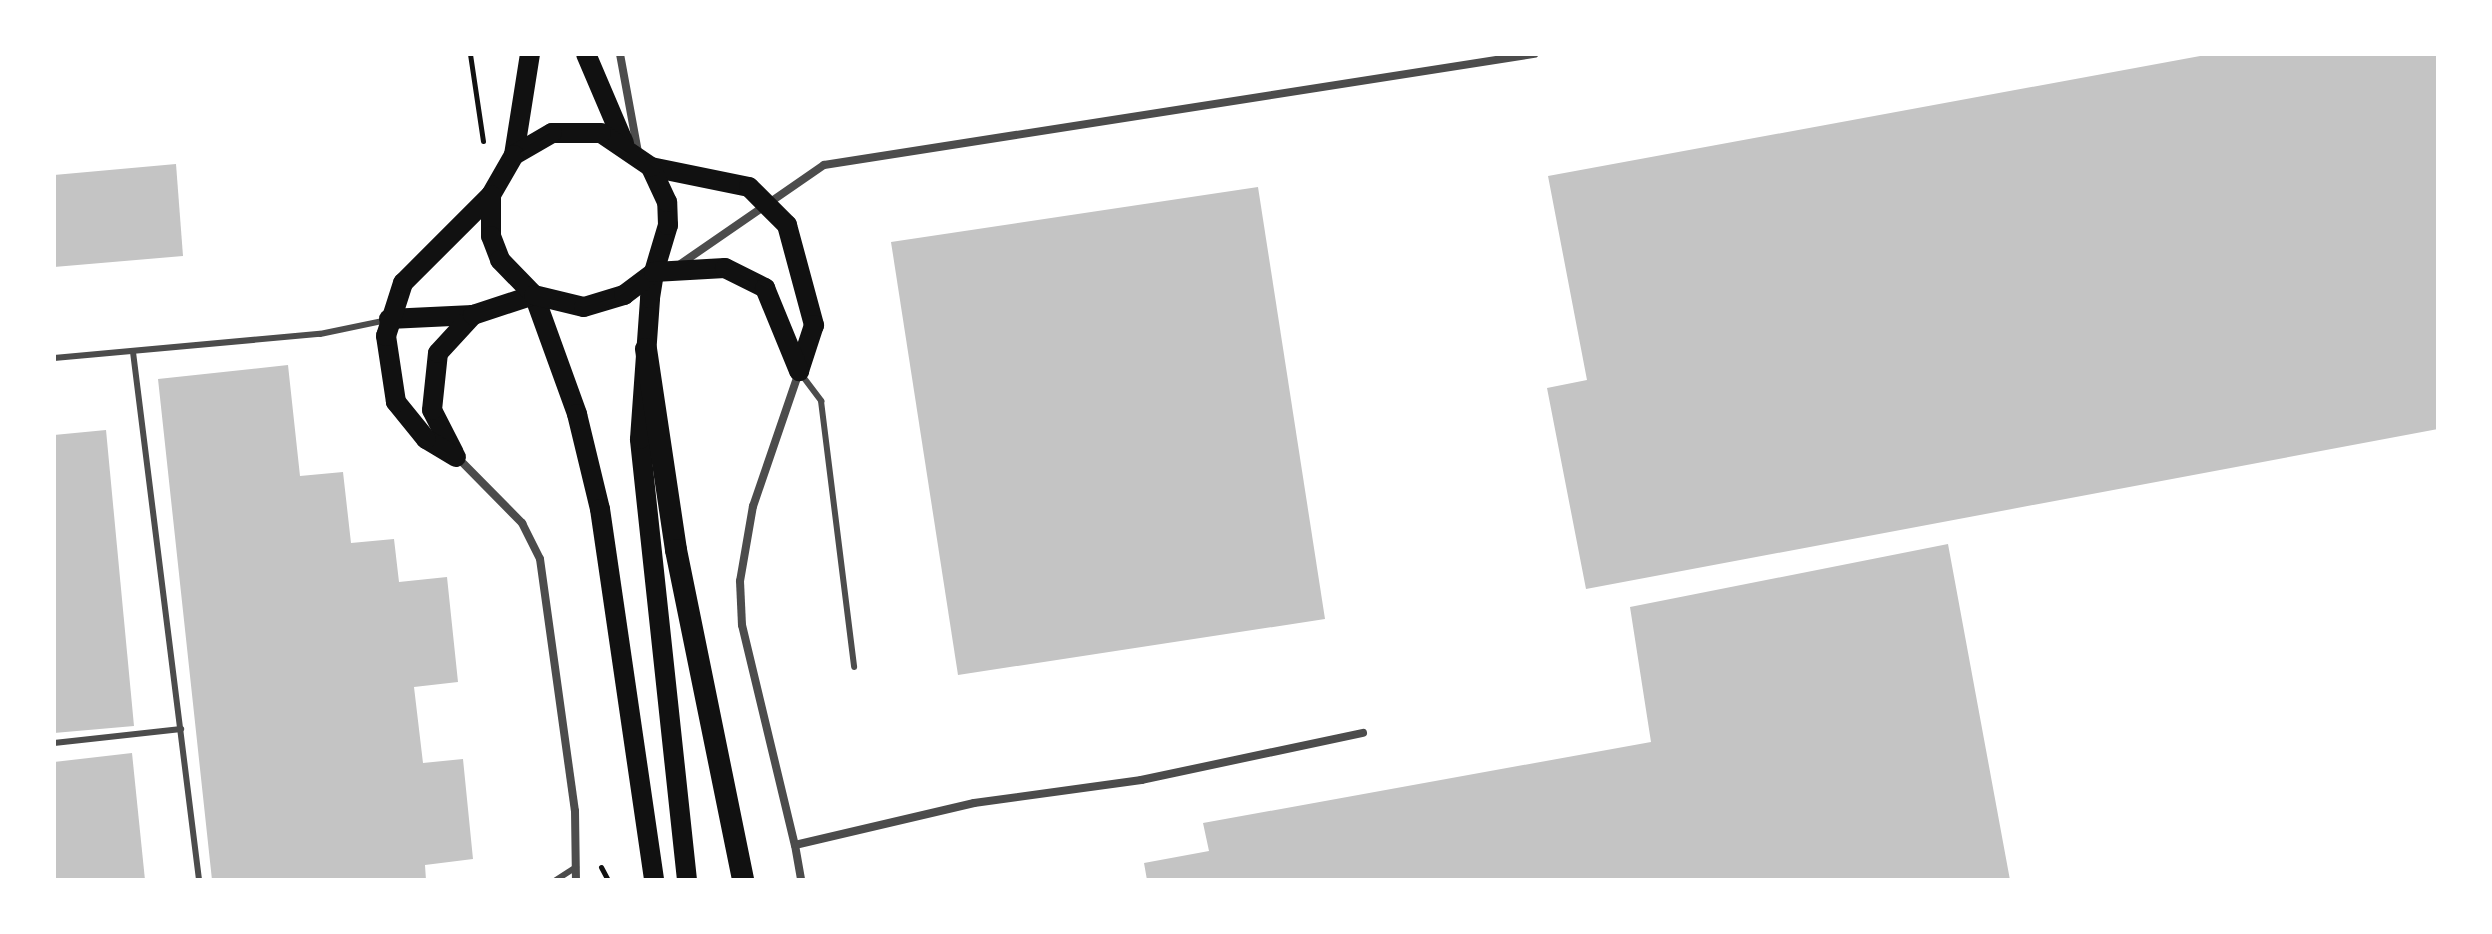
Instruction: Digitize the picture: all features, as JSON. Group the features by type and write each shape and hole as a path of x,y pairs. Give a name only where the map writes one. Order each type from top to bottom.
{"highway":[{"path":"646,349 676,550 743,880"}],"main road":[{"path":"514,155 530,54"},
{"path":"586,54 667,202 668,225 654,272 646,349 642,470 687,880"},
{"path":"456,457 426,439 396,402 385,357 389,319 419,262 491,195 514,155 531,140 579,129 638,154 749,187 769,201 797,247 814,325 799,371"},
{"path":"491,195 491,236 500,260 534,295 577,414 600,509 654,880"},
{"path":"389,319 473,315 534,295 605,303 654,272 679,265 725,268 765,288 799,371"},
{"path":"456,457 432,410 431,372 448,338 473,315"}],"street":[{"path":"620,54 638,154"},
{"path":"679,265 824,165 1534,54"},
{"path":"799,371 753,506 740,581 742,625 801,880"},
{"path":"456,457 522,523 540,559 575,811 576,880"},
{"path":"795,845 974,803 1141,780 1363,733"}],"lane":[{"path":"54,358 364,329 389,319"},
{"path":"133,352 199,880"},
{"path":"799,371 821,401 854,667"},
{"path":"54,743 181,729"},
{"path":"556,880 576,867"}],"path":[{"path":"470,54 488,153"}],"building":[{"path":"2211,54 2438,54 2438,429 1586,589 1547,388 1587,380 1548,176"},
{"path":"176,164 183,256 54,267 54,175"},
{"path":"1258,187 1325,619 958,675 891,242"},
{"path":"288,365 300,476 343,472 351,543 394,539 399,582 447,577 458,682 414,687 423,763 463,759 473,859 425,865 426,880 212,880 158,379"},
{"path":"106,430 134,726 54,733 54,435"},
{"path":"1948,544 2010,880 1147,880 1144,863 1209,851 1203,823 1651,742 1630,607"},
{"path":"132,753 145,880 54,880 54,762"}]}
